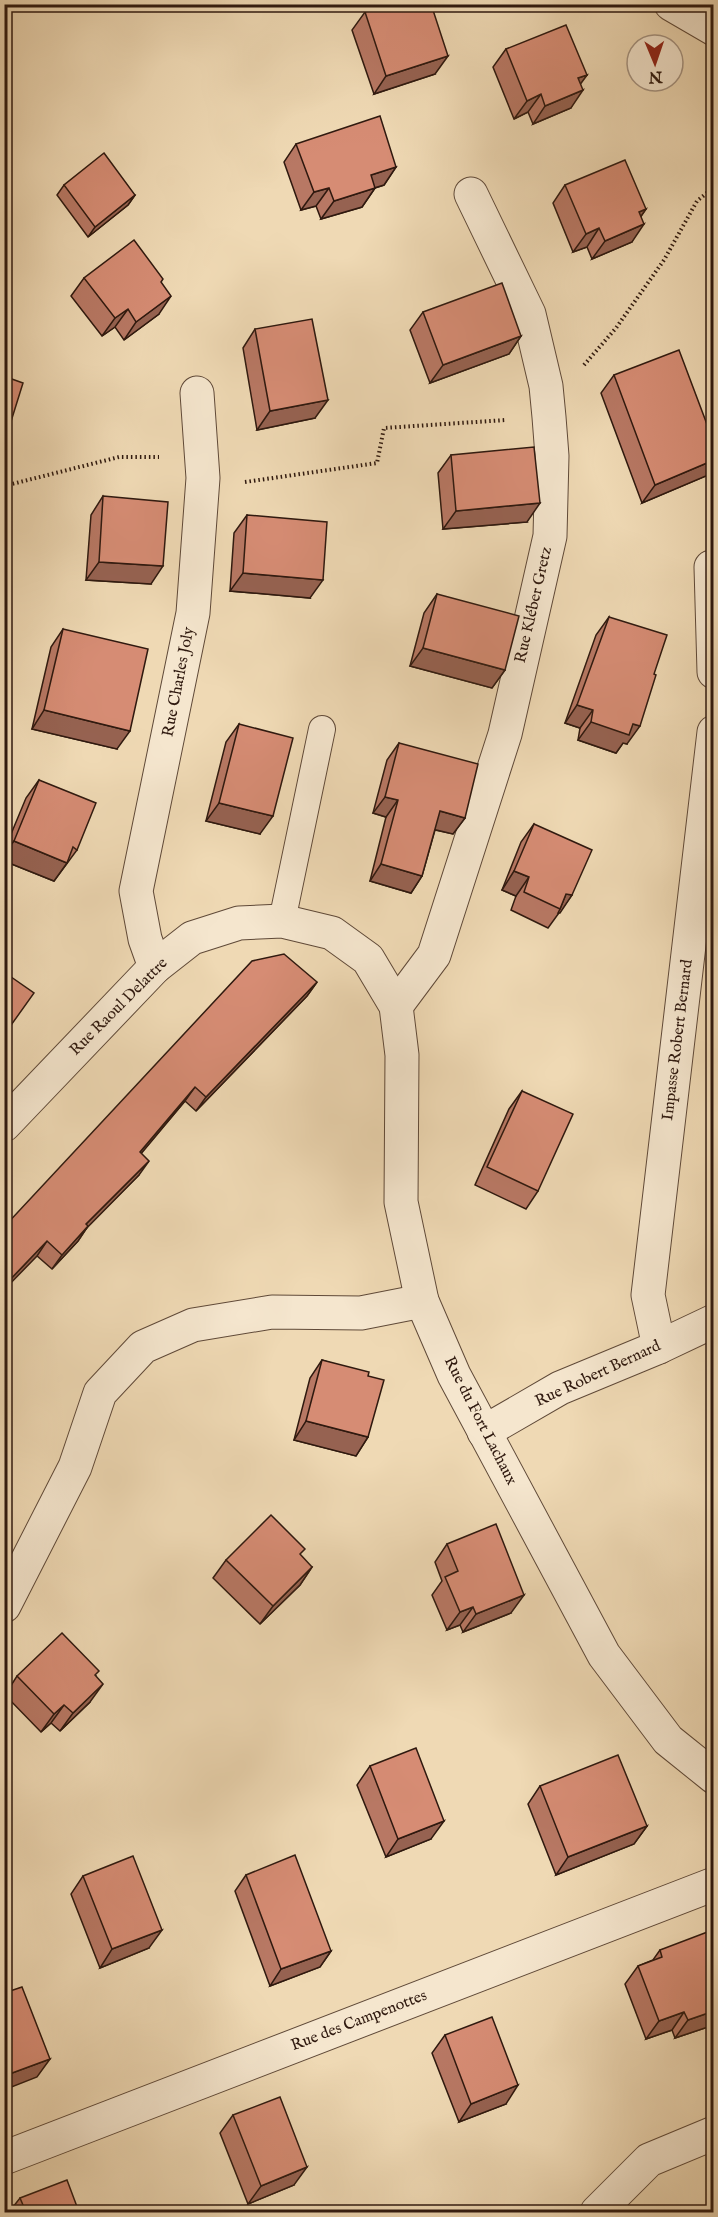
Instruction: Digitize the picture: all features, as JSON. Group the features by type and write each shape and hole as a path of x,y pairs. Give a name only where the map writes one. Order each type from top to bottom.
{"street":[{"path":"671,4 714,29"},
{"name":"Rue Kléber Gretz","path":"396,1006 434,955 505,734 550,536 552,456 548,409 529,314 471,194"},
{"name":"Rue Charles Joly","path":"155,967 145,939 136,891 193,613 203,475 197,393"},
{"path":"711,567 714,672"},
{"name":"Impasse Robert Bernard","path":"659,1347 648,1295 714,732"},
{"name":"Rue Raoul Delattre","path":"4,1125 155,967 192,938 239,923 282,921 332,933 368,959 396,1006"},
{"name":"Rue du Fort Lachaux","path":"396,1006 402,1055 401,1202 422,1301 454,1375 604,1655 668,1740 714,1777"},
{"path":"4,1606 75,1467 100,1393 143,1347 193,1325 272,1312 361,1314 422,1301"},
{"name":"Rue Robert Bernard","path":"484,1432 560,1388 659,1347 714,1321"},
{"name":"Rue des Campenottes","path":"4,2158 714,1884"},
{"path":"597,2212 650,2160 714,2133"}],"lane":[{"path":"282,921 322,729"}],"path":[{"path":"4,486 119,457 160,457 203,475 245,482 377,463 384,428 548,409 616,328 664,260 697,201 714,187"}],"building":[{"path":"387,4 431,4 448,56 386,76 365,12"},
{"path":"566,25 587,75 578,78 583,90 545,106 541,94 527,101 506,49"},
{"path":"380,116 396,167 371,175 375,188 334,201 329,188 314,192 296,144"},
{"path":"104,153 135,195 95,227 64,185"},
{"path":"625,160 646,209 639,212 644,224 605,241 599,228 586,234 565,185"},
{"path":"134,240 163,279 161,282 171,296 136,322 128,309 115,318 84,278"},
{"path":"502,283 521,336 443,365 423,312"},
{"path":"312,319 328,400 270,411 255,329"},
{"path":"679,350 714,443 714,460 655,485 614,375"},
{"path":"4,371 11,373 9,378 23,383 8,431 4,430"},
{"path":"534,447 540,503 456,511 451,455"},
{"path":"103,496 168,502 163,566 99,562"},
{"path":"247,515 327,522 323,580 243,573"},
{"path":"437,594 519,616 505,670 423,648"},
{"path":"609,617 667,635 640,726 633,724 629,735 591,722 593,710 577,705"},
{"path":"63,629 148,649 130,731 44,710"},
{"path":"239,724 293,738 273,816 219,803"},
{"path":"399,743 478,764 465,818 440,811 422,876 381,864 398,800 385,797"},
{"path":"39,780 96,803 77,850 73,847 67,863 14,841"},
{"path":"534,824 592,850 572,895 566,894 560,909 524,892 529,877 514,871"},
{"path":"284,954 317,982 206,1097 195,1087 140,1152 149,1161 86,1224 88,1226 62,1255 47,1241 4,1286 4,1227 252,961"},
{"path":"4,972 34,993 4,1035"},
{"path":"522,1091 573,1114 538,1191 487,1167"},
{"path":"322,1360 369,1372 368,1376 384,1380 368,1437 306,1421"},
{"path":"271,1515 305,1549 300,1554 312,1567 273,1606 226,1560"},
{"path":"496,1524 524,1595 476,1614 473,1607 460,1612 445,1577 458,1571 447,1544"},
{"path":"62,1633 99,1671 95,1675 103,1684 73,1713 64,1705 54,1714 17,1676"},
{"path":"416,1748 444,1821 398,1839 370,1766"},
{"path":"618,1755 647,1826 568,1857 540,1786"},
{"path":"295,1855 331,1951 281,1969 246,1875"},
{"path":"133,1856 162,1930 112,1949 83,1876"},
{"path":"710,1931 714,1942 714,2011 688,2020 684,2012 659,2021 638,1966 662,1957 660,1950"},
{"path":"22,1987 50,2059 4,2076 4,1993"},
{"path":"492,2017 518,2085 471,2104 445,2035"},
{"path":"280,2097 307,2167 261,2186 233,2115"},
{"path":"67,2180 79,2212 26,2212 20,2198"}]}
